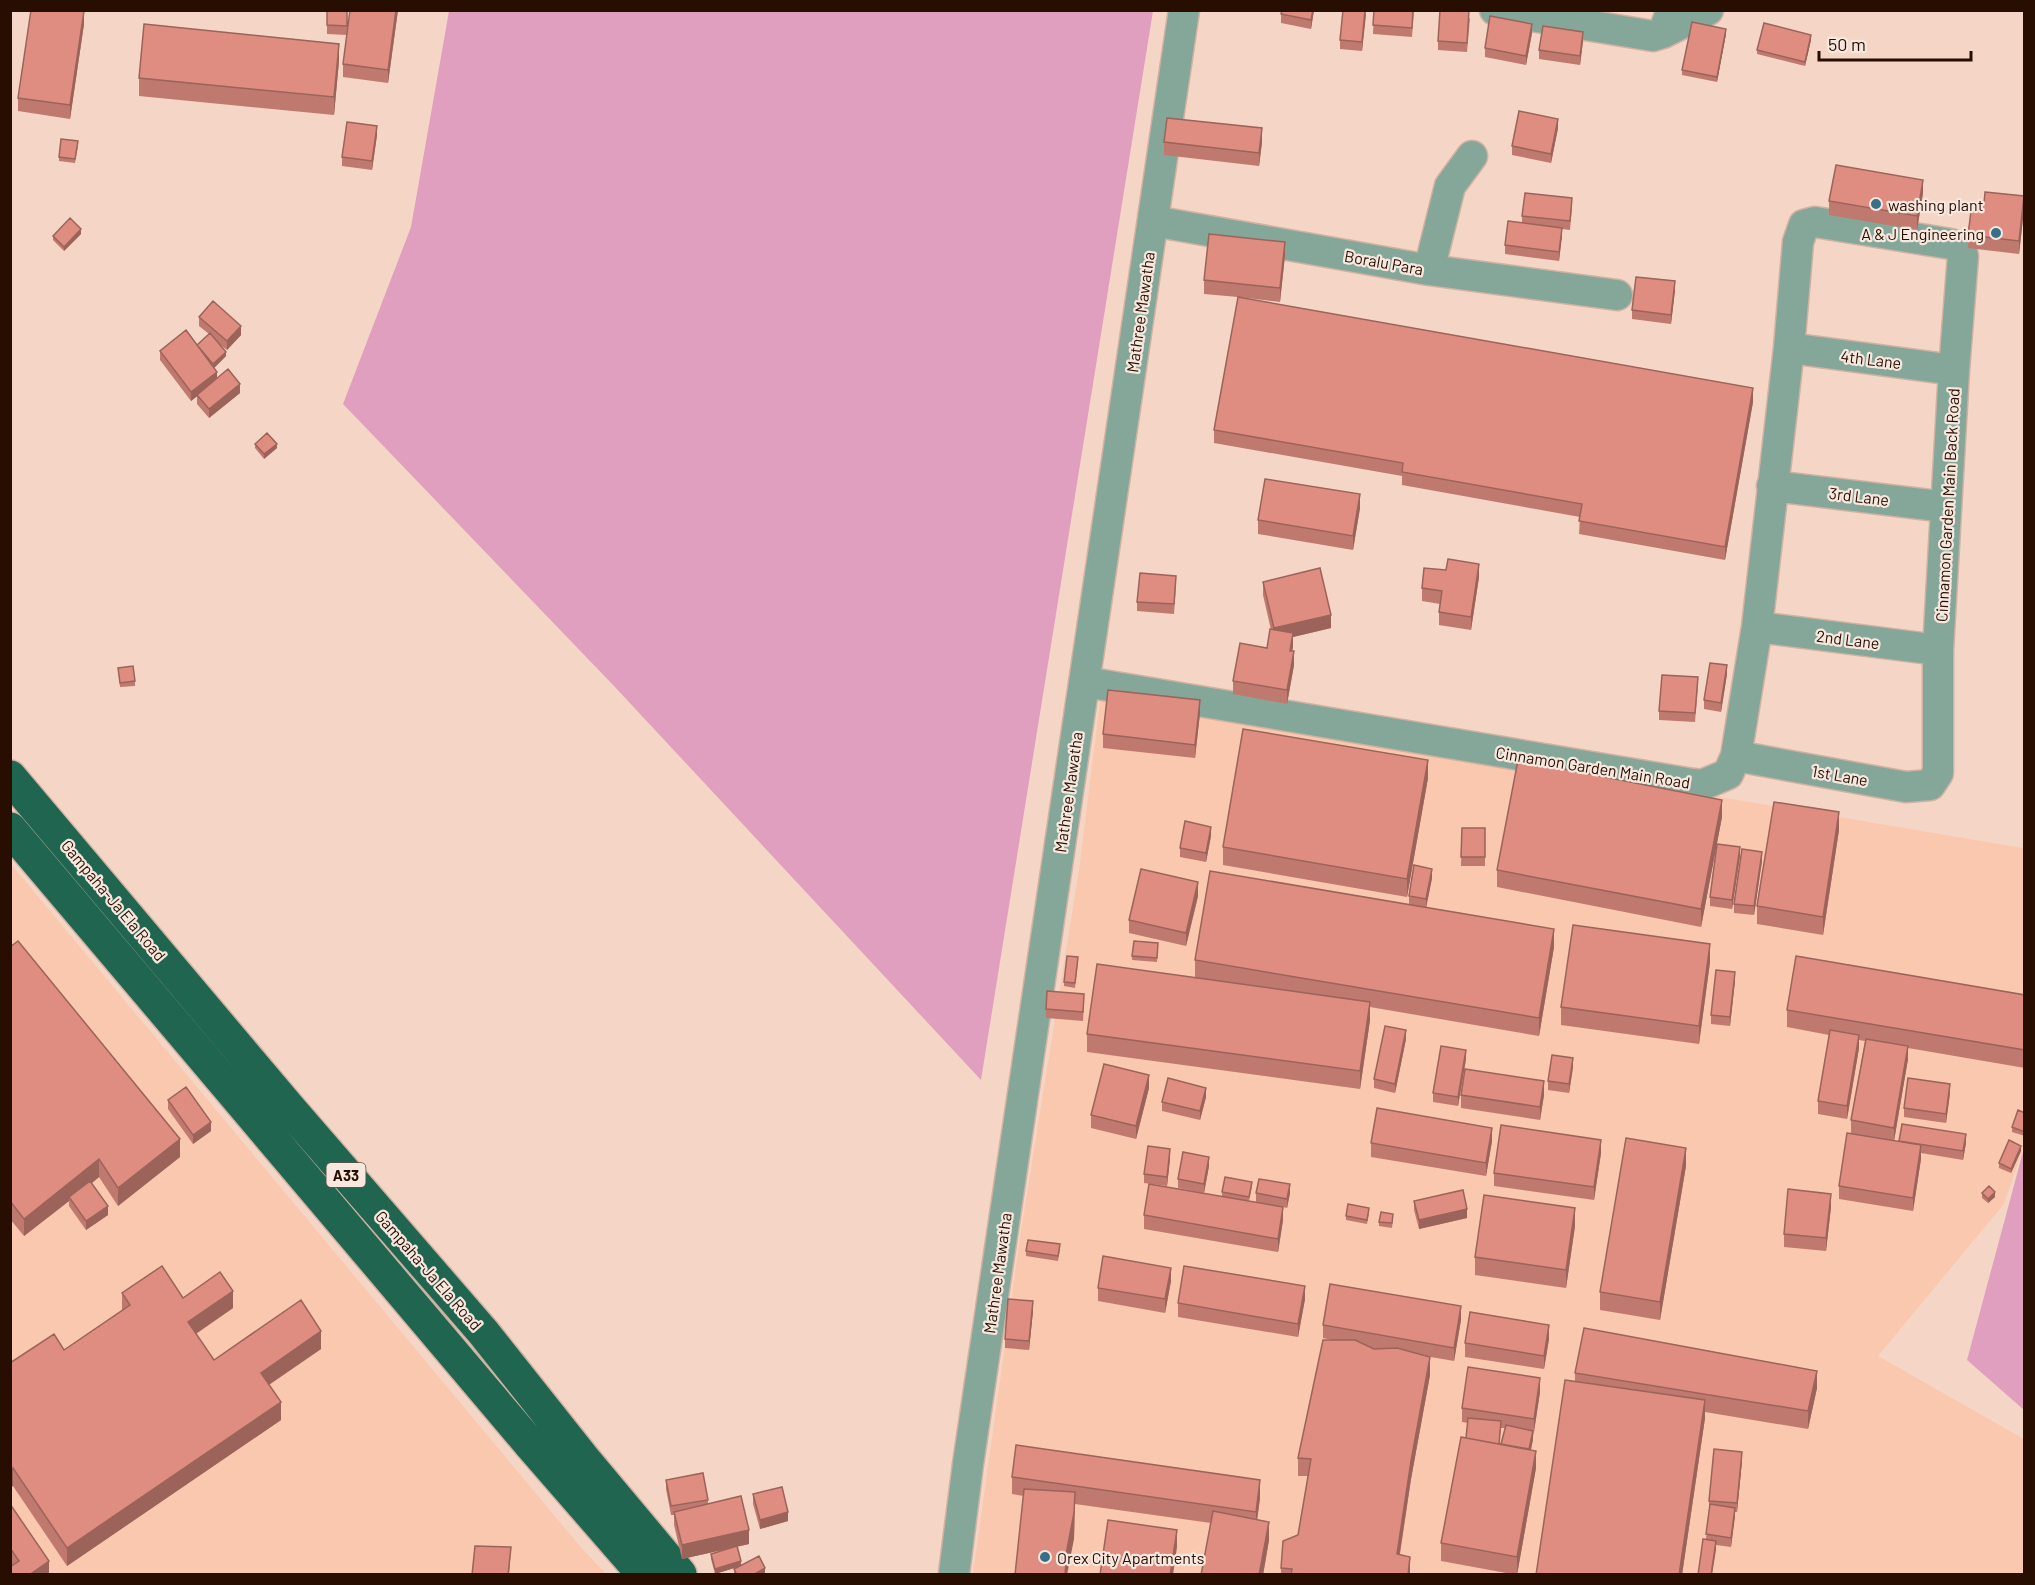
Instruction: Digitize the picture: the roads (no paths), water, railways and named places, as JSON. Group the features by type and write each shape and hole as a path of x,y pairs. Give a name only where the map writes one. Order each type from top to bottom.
{"highway":[{"name":"Gampaha-Ja Ela Road","path":"10,777 289,1108 483,1332 582,1458 680,1575"},
{"name":"Gampaha-Ja Ela Road","path":"10,830 643,1575"}],"street":[{"name":"Mathree Mawatha","path":"954,1575 970,1453 1185,10"},
{"path":"1495,10 1653,36 1668,22 1708,10"},
{"path":"1429,270 1450,186 1472,156"},
{"name":"Boralu Para","path":"1153,222 1429,270 1617,295"},
{"name":"Cinnamon Garden Main Back Road","path":"1804,225 1815,222 1951,244 1960,248 1963,256 1938,650 1938,773"},
{"name":"Cinnamon Garden Main Road","path":"1085,682 1693,784 1702,785 1728,774 1736,756 1757,627 1789,348 1798,242 1804,225"},
{"name":"4th Lane","path":"1789,348 1954,370"},
{"name":"3rd Lane","path":"1772,486 1946,507"},
{"name":"2nd Lane","path":"1757,627 1938,650"},
{"name":"1st Lane","path":"1736,756 1906,787 1930,785 1938,773"}],"place":[{"name":"washing plant","path":"1876,204"},
{"name":"A & J Engineering","path":"1996,233"},
{"name":"Orex City Apartments","path":"1045,1557"}]}
